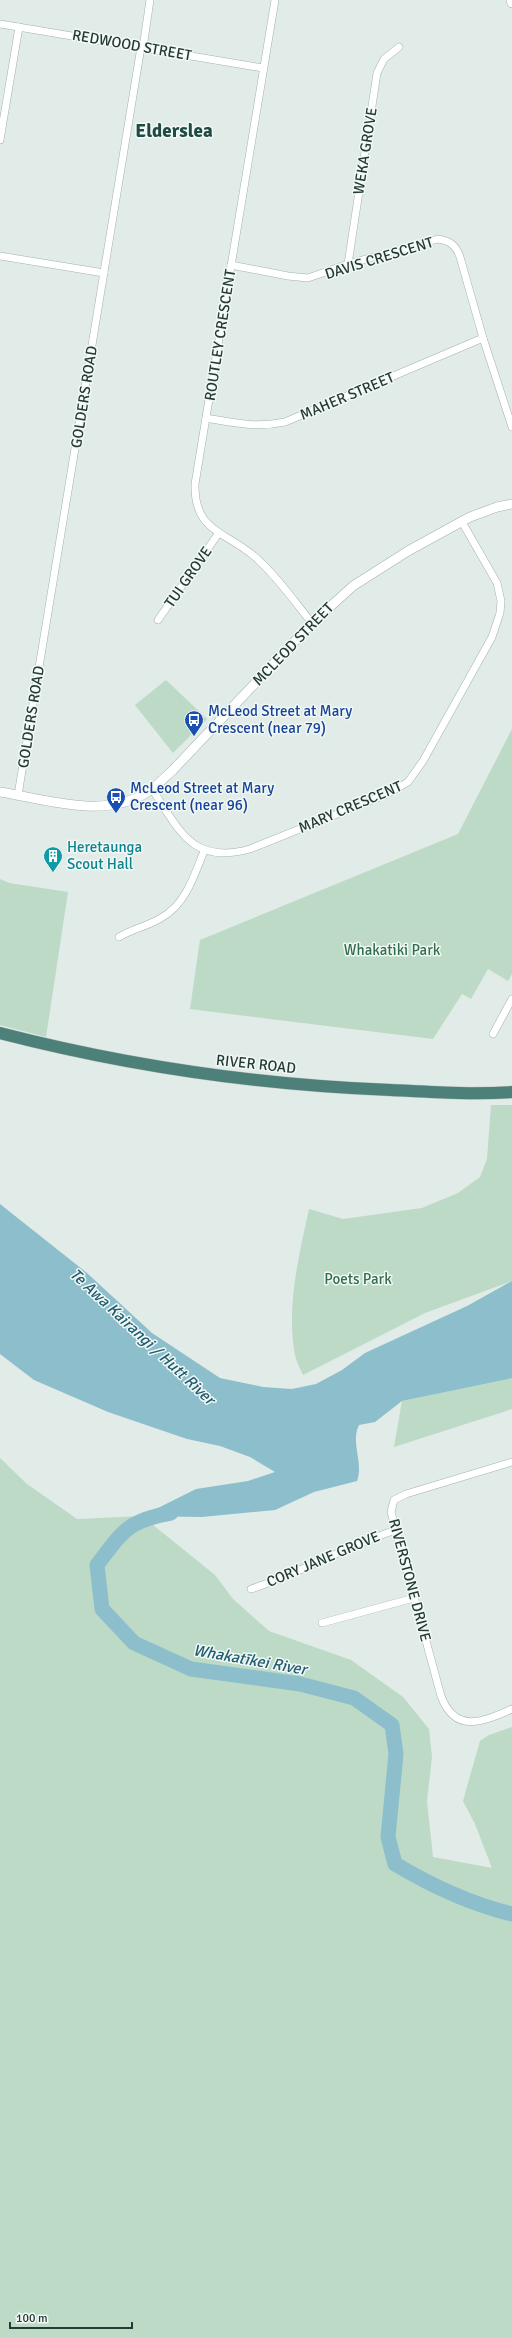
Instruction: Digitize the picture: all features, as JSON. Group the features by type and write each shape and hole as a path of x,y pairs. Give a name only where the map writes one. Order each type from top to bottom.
{"highway":[{"name":"RIVER ROAD","path":"0,1033 95,1055 216,1076 362,1089 512,1092"}],"street":[{"name":"GOLDERS ROAD","path":"18,795 150,0"},
{"name":"ROUTLEY CRESCENT","path":"275,0 194,496 197,509 204,520 218,534 254,556 312,623"},
{"name":"REDWOOD STREET","path":"0,24 263,68"},
{"path":"0,140 19,27"},
{"name":"WEKA GROVE","path":"348,264 377,73 384,59 399,47"},
{"name":"DAVIS CRESCENT","path":"231,266 308,278 348,264 438,239 448,240 457,248 483,338 512,427"},
{"path":"0,256 104,273"},
{"name":"MAHER STREET","path":"206,418 248,426 265,426 285,422 483,338"},
{"name":"MCLEOD STREET","path":"0,792 74,805 96,806 128,801 152,789 173,770 312,623 353,586 408,551 462,522 492,509 512,504"},
{"name":"MARY CRESCENT","path":"204,851 231,854 250,849 388,794 402,786 414,776 492,637 500,613 501,601 497,583 462,522"},
{"name":"TUI GROVE","path":"158,620 218,534"},
{"path":"119,937 161,919 171,911 189,888 204,851 193,844 182,833 152,789"},
{"path":"493,1034 512,999"},
{"name":"RIVERSTONE DRIVE","path":"512,1462 398,1497 391,1508 441,1696 447,1709 461,1720 472,1723 512,1710"},
{"name":"CORY JANE GROVE","path":"251,1589 291,1576 354,1544 396,1530"},
{"path":"322,1623 414,1598"}],"green space":[{"path":"166,680 207,719 173,753 135,705"},
{"name":"Whakatiki Park","path":"512,729 512,974 508,981 488,969 471,999 462,994 433,1039 190,1009 200,940 458,834"},
{"path":"0,879 9,883 68,892 46,1037 0,1025"},
{"name":"Poets Park","path":"491,1105 512,1105 512,1281 425,1313 303,1375 295,1355 292,1318 295,1281 309,1209 343,1219 422,1208 458,1193 480,1177 487,1159"},
{"path":"512,1371 512,1409 394,1447 402,1401 458,1389"},
{"path":"0,1458 27,1484 77,1519 142,1516 215,1575 233,1599 269,1631 351,1660 403,1697 429,1729 432,1757 427,1801 433,1857 492,1868 475,1824 463,1801 480,1741 489,1735 512,1727 512,2338 0,2338"}],"water":[{"name":"Te Awa Kairangi / Hutt River","path":"0,1204 87,1273 152,1333 220,1378 263,1387 292,1389 316,1384 342,1370 365,1353 467,1306 512,1281 512,1378 402,1401 375,1422 359,1425 356,1439 359,1467 357,1481 314,1492 275,1510 202,1517 142,1516 196,1489 248,1481 275,1472 250,1457 220,1446 187,1439 108,1412 34,1380 0,1354"}],"waterway":[{"name":"Whakatīkei River","path":"171,1513 156,1516 135,1524 127,1529 97,1565 102,1609 134,1643 191,1669 300,1684 354,1698 392,1725 396,1754 388,1837 395,1864 423,1880 466,1900 512,1914"}],"place":[{"name":"McLeod Street at Mary Crescent (near 79)","path":"194,737"},
{"name":"McLeod Street at Mary Crescent (near 96)","path":"116,814"},
{"name":"Heretaunga Scout Hall","path":"53,873"}],"district":[{"name":"Elderslea","path":"174,130"}]}
